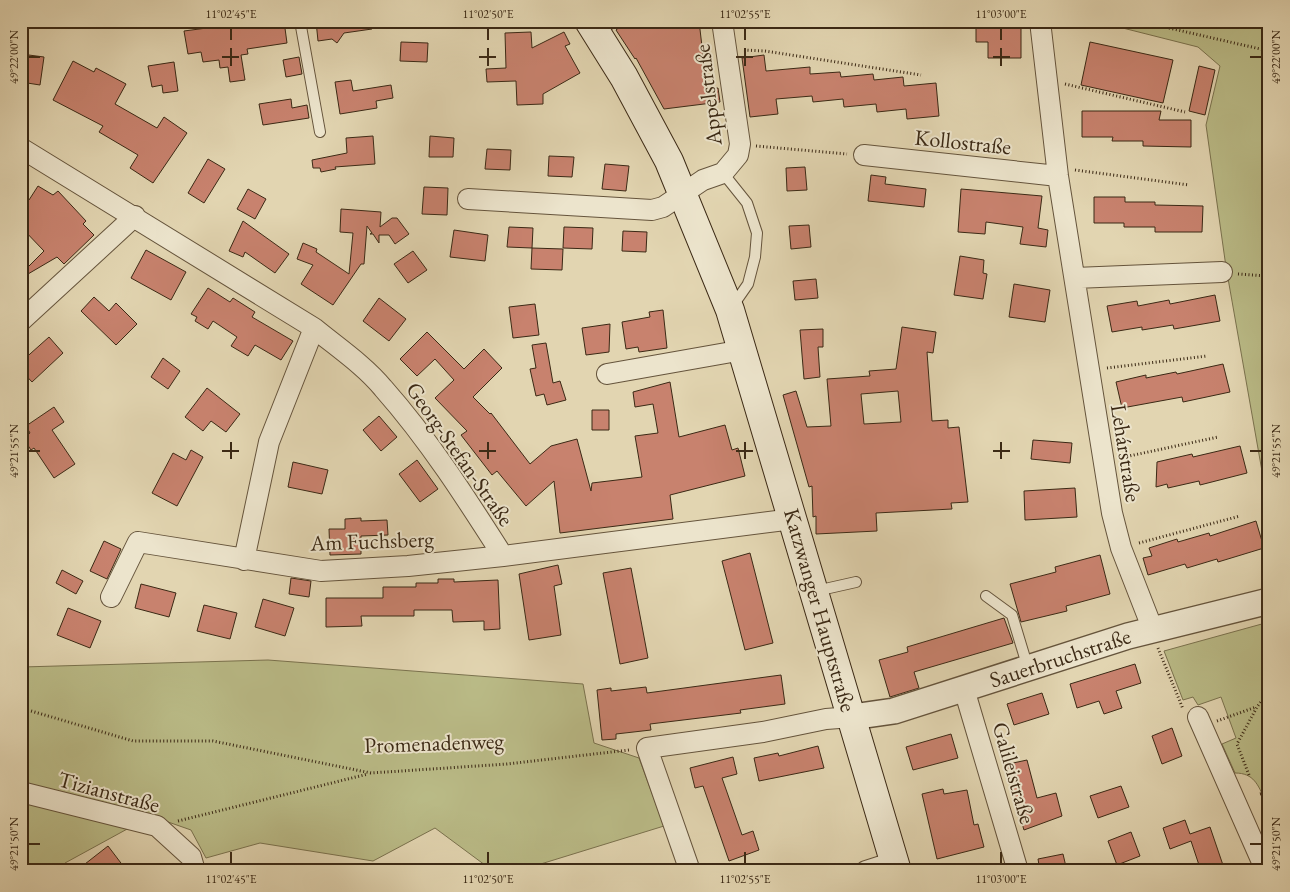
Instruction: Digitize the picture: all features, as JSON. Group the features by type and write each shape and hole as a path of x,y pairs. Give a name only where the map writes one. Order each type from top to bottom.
{"main road":[{"name":"Katzwanger Hauptstraße","path":"600,25 684,194 730,310 815,591 895,867"}],"street":[{"name":"Appelstraße","path":"468,199 652,210 662,207 703,180 723,173 738,155 740,144 722,21"},
{"name":"Lehárstraße","path":"1040,21 1057,172 1112,513 1121,548 1153,630"},
{"name":"Georg-Stefan-Straße","path":"21,148 135,216 314,328 382,386 446,468 503,556 793,519"},
{"name":"Kollostraße","path":"864,155 1057,172"},
{"path":"21,321 135,216"},
{"path":"1075,278 1222,272"},
{"path":"244,560 270,442 314,328"},
{"path":"607,374 743,350"},
{"name":"Am Fuchsberg","path":"111,597 138,542 322,571 408,566 503,556"},
{"name":"Sauerbruchstraße","path":"852,717 894,711 1153,630 1269,601"},
{"name":"Galileistraße","path":"964,689 1018,871"},
{"path":"690,871 647,748 763,732 826,718 852,717"},
{"path":"1200,723 1266,871"},
{"name":"Tizianstraße","path":"21,792 157,826 191,857 195,871"},
{"path":"866,871 895,867"}],"lane":[{"path":"300,21 320,132"},
{"path":"723,173 746,203 757,233 755,257 748,284 730,310"},
{"path":"815,591 856,582"},
{"path":"986,596 1012,615 1028,668"}],"path":[{"path":"1153,21 1169,28 1269,51"},
{"path":"726,49 765,51 921,75"},
{"path":"1047,80 1185,112"},
{"path":"740,144 864,155"},
{"path":"1057,172 1189,185"},
{"path":"1222,272 1268,277 1263,348 1269,383"},
{"path":"1089,370 1207,356"},
{"path":"1103,462 1218,437"},
{"path":"1121,548 1240,516"},
{"path":"1153,630 1180,705 1200,723 1257,707"},
{"path":"1249,775 1237,744 1257,707 1269,691"},
{"name":"Promenadenweg","path":"21,708 133,741 213,741 371,773 507,764 647,748"},
{"path":"157,826 371,773"},
{"path":"1260,794 1269,792"}],"green space":[{"path":"1095,21 1269,21 1269,511 1226,267 1206,125 1220,66 1198,47"},
{"path":"1269,622 1269,799 1265,800 1251,778 1247,775 1235,773 1222,744 1236,738 1221,697 1198,705 1193,697 1183,700 1164,651"},
{"path":"268,660 583,684 594,743 639,758 664,826 518,871 493,871 435,828 373,861 260,843 206,858 191,830 151,816 65,863 68,871 21,871 22,667"}],"building":[{"path":"260,21 284,21 287,43 247,49 248,54 241,55 245,80 230,82 228,67 220,68 219,60 203,62 201,52 188,54 184,31"},
{"path":"316,21 372,21 372,29 344,33 337,43 332,39 318,41"},
{"path":"627,21 699,21 707,89 718,88 720,102 664,109 636,58 616,30"},
{"path":"976,21 1021,21 1021,58 988,58 988,42 976,42"},
{"path":"531,32 532,48 564,32 570,44 565,46 580,73 543,94 543,104 517,105 516,81 487,82 486,69 506,68 505,33"},
{"path":"401,42 428,43 427,62 400,61"},
{"path":"1090,42 1173,60 1163,103 1081,85"},
{"path":"21,54 44,57 40,85 21,82"},
{"path":"764,55 766,71 810,67 810,74 840,72 841,77 873,74 874,80 903,77 904,86 936,83 939,116 907,119 906,109 877,112 876,104 844,107 843,99 813,102 812,96 776,99 778,114 750,117 742,58"},
{"path":"299,57 302,74 286,77 283,60"},
{"path":"73,61 94,72 96,68 126,84 115,104 157,128 164,117 187,133 153,183 130,168 138,155 99,132 103,126 53,100"},
{"path":"174,62 178,91 163,93 162,85 152,87 148,66"},
{"path":"1199,66 1215,70 1205,115 1189,111"},
{"path":"351,80 353,91 391,85 393,98 376,101 377,108 340,114 335,82"},
{"path":"291,99 292,108 307,105 309,118 263,125 259,104"},
{"path":"1082,111 1161,111 1159,120 1191,120 1191,147 1143,146 1143,141 1112,141 1113,137 1082,137"},
{"path":"373,136 375,164 335,167 336,169 321,172 320,168 313,168 312,160 347,153 346,138"},
{"path":"430,136 454,138 453,157 429,157"},
{"path":"487,149 511,150 510,170 485,169"},
{"path":"549,156 574,157 572,177 548,176"},
{"path":"208,159 225,169 204,203 188,193"},
{"path":"605,164 629,166 626,191 602,189"},
{"path":"805,167 807,190 787,191 786,168"},
{"path":"871,175 886,177 885,184 926,189 924,207 868,201"},
{"path":"38,186 53,195 58,191 86,221 83,224 94,235 64,264 57,257 28,274 25,270 44,251 21,227 21,193 29,200"},
{"path":"424,187 448,188 447,215 422,214"},
{"path":"248,189 266,199 255,219 237,209"},
{"path":"961,189 1042,196 1038,228 1048,230 1046,247 1020,244 1023,227 986,222 985,234 958,232"},
{"path":"1094,197 1125,197 1125,202 1155,202 1155,205 1203,206 1202,232 1155,232 1155,227 1124,227 1124,223 1094,223"},
{"path":"341,209 381,212 380,227 392,218 397,218 409,234 395,244 389,235 379,235 379,243 373,234 370,234 372,233 367,226 364,264 361,264 333,305 301,284 313,265 297,259 303,243 317,249 316,252 349,274 353,233 340,232"},
{"path":"243,221 289,254 275,273 245,252 243,257 229,251"},
{"path":"809,225 811,247 791,249 789,226"},
{"path":"509,227 533,228 532,248 507,247"},
{"path":"564,227 593,228 592,249 563,248"},
{"path":"454,230 488,235 485,261 450,257"},
{"path":"623,231 647,232 646,252 622,251"},
{"path":"532,248 563,249 562,270 531,269"},
{"path":"146,250 186,272 171,300 131,278"},
{"path":"413,251 427,270 408,283 394,264"},
{"path":"960,256 984,260 983,273 987,274 983,299 954,295"},
{"path":"816,279 818,298 795,300 793,281"},
{"path":"1014,284 1050,290 1045,322 1009,317"},
{"path":"208,288 230,302 233,298 255,312 252,317 293,341 281,360 255,345 248,356 231,346 237,337 213,321 208,329 195,321 197,317 191,314"},
{"path":"1215,295 1220,321 1174,329 1173,325 1142,330 1142,327 1112,332 1107,306 1137,301 1138,306 1169,300 1170,304"},
{"path":"94,297 109,311 116,303 137,324 116,345 81,311"},
{"path":"379,298 406,319 389,341 363,321"},
{"path":"535,304 539,335 513,338 509,307"},
{"path":"663,310 667,348 639,352 638,347 626,349 622,322 650,317 649,312"},
{"path":"610,324 609,352 586,355 582,328"},
{"path":"902,327 936,332 933,353 927,352 932,421 948,420 948,428 959,427 968,502 951,503 952,509 876,513 877,531 816,534 816,516 813,517 812,486 809,487 783,395 796,391 807,427 831,426 827,379 870,376 869,371 896,369","holes":["898,391 901,422 864,424 861,394"]},
{"path":"823,329 823,347 818,347 820,377 804,379 800,330"},
{"path":"427,332 464,369 484,349 502,368 473,397 491,413 530,464 551,446 577,439 591,491 592,483 642,477 635,436 658,433 653,404 635,407 633,392 670,382 679,437 725,425 732,450 738,448 745,476 670,495 673,519 560,533 554,481 526,506 497,471 492,475 461,435 467,431 435,398 454,380 435,359 417,376 400,359"},
{"path":"49,337 63,353 32,382 21,370 21,362"},
{"path":"546,343 553,383 560,381 566,400 547,405 544,394 536,396 530,369 536,368 532,345"},
{"path":"163,358 180,371 168,389 151,377"},
{"path":"1223,364 1230,392 1183,402 1182,397 1122,408 1116,382 1146,375 1146,378 1176,372 1177,374"},
{"path":"207,388 240,414 226,432 211,421 203,431 185,417"},
{"path":"54,407 64,422 52,430 75,464 54,478 34,448 31,450 23,438 30,433 26,426"},
{"path":"592,410 609,410 609,430 592,430"},
{"path":"379,416 397,437 381,451 363,430"},
{"path":"1033,440 1072,443 1070,463 1031,459"},
{"path":"1240,446 1247,473 1200,485 1199,481 1168,488 1167,484 1156,487 1157,462 1192,454 1193,457"},
{"path":"191,450 203,457 177,506 152,493 173,453 186,460"},
{"path":"417,460 438,489 420,502 399,474"},
{"path":"293,462 328,470 322,494 288,487"},
{"path":"1075,488 1077,517 1025,520 1024,491"},
{"path":"361,518 361,521 387,520 388,535 361,536 361,554 330,555 329,529 345,529 345,519"},
{"path":"1256,521 1264,548 1218,562 1217,559 1187,568 1185,564 1148,575 1143,558 1152,556 1149,548 1177,539 1178,542 1209,533 1210,536"},
{"path":"104,541 121,549 107,579 90,571"},
{"path":"750,553 773,643 745,650 722,561"},
{"path":"1100,555 1110,594 1066,606 1067,611 1021,622 1010,584 1056,572 1055,567"},
{"path":"558,565 562,584 554,586 561,635 529,640 519,574"},
{"path":"631,568 648,658 620,664 603,573"},
{"path":"62,570 83,581 76,594 56,583"},
{"path":"291,578 311,581 309,597 289,594"},
{"path":"438,579 454,579 454,582 498,580 500,629 484,630 484,621 453,622 452,610 414,610 414,616 361,616 362,626 326,627 326,598 383,598 383,587 416,587 416,583 438,583"},
{"path":"141,584 176,593 169,617 135,608"},
{"path":"263,599 294,608 285,636 255,627"},
{"path":"204,605 237,613 230,639 197,631"},
{"path":"68,608 101,621 90,648 57,635"},
{"path":"1004,618 1013,643 914,672 919,688 890,697 879,660 908,652 907,647"},
{"path":"1135,664 1141,683 1116,691 1122,708 1104,714 1099,701 1077,708 1070,684"},
{"path":"781,675 785,704 740,710 741,713 650,724 651,730 616,734 616,739 602,740 597,690 611,688 611,691 646,687 647,693"},
{"path":"1042,693 1049,714 1014,725 1007,704"},
{"path":"1172,728 1182,756 1162,764 1152,736"},
{"path":"951,734 958,758 913,770 906,747"},
{"path":"818,746 824,768 759,781 754,758 778,753 779,756"},
{"path":"733,757 737,774 722,778 742,835 753,831 759,850 729,861 703,786 695,788 690,768"},
{"path":"1027,760 1037,798 1056,793 1062,816 1024,830 1004,765"},
{"path":"1121,786 1129,807 1098,818 1090,796"},
{"path":"943,789 944,794 967,790 974,825 978,824 984,847 937,859 922,794"},
{"path":"1185,820 1190,834 1210,827 1225,871 1201,871 1191,841 1170,849 1163,828"},
{"path":"1131,832 1140,856 1117,865 1108,841"},
{"path":"108,846 127,871 76,871"},
{"path":"1063,854 1067,871 1040,871 1038,859"}]}
